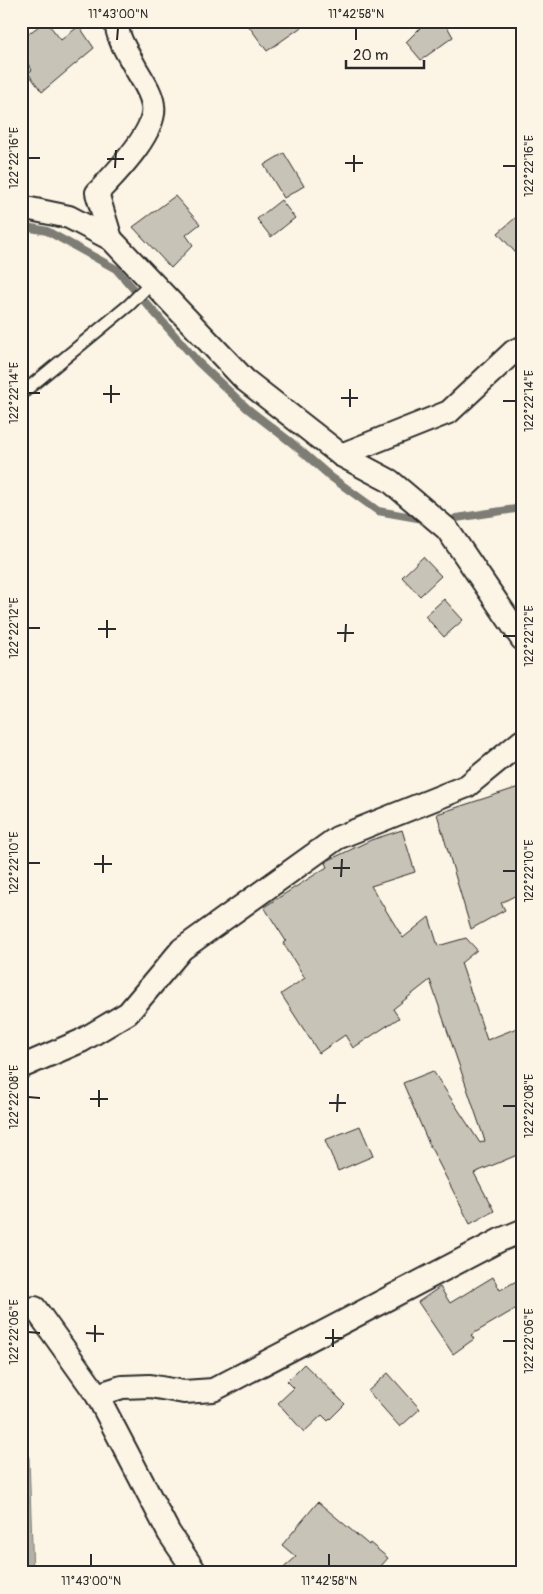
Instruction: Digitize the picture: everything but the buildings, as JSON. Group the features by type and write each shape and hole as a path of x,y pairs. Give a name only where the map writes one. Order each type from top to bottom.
{"street":[{"path":"116,21 116,30 120,40 149,92 154,105 152,120 133,152 97,193 111,239 147,287 245,380 340,455 390,481 447,529 522,639"},
{"path":"21,207 69,217 111,239"},
{"path":"340,455 450,412 514,351 522,348"},
{"path":"21,1067 80,1041 128,1013 182,949 337,838 466,786 522,741"},
{"path":"97,1395 122,1387 150,1386 184,1392 213,1390 522,1230"},
{"path":"35,1308 97,1395 169,1534 196,1573"}],"lane":[{"path":"21,394 129,305 147,287"}],"shaded area":[{"path":"21,1437 29,1458 33,1573 21,1573"}],"waterway":[{"path":"21,226 47,231 116,269 198,362 248,409 292,443 331,477 378,511 423,519"},
{"path":"456,518 522,508"}]}
